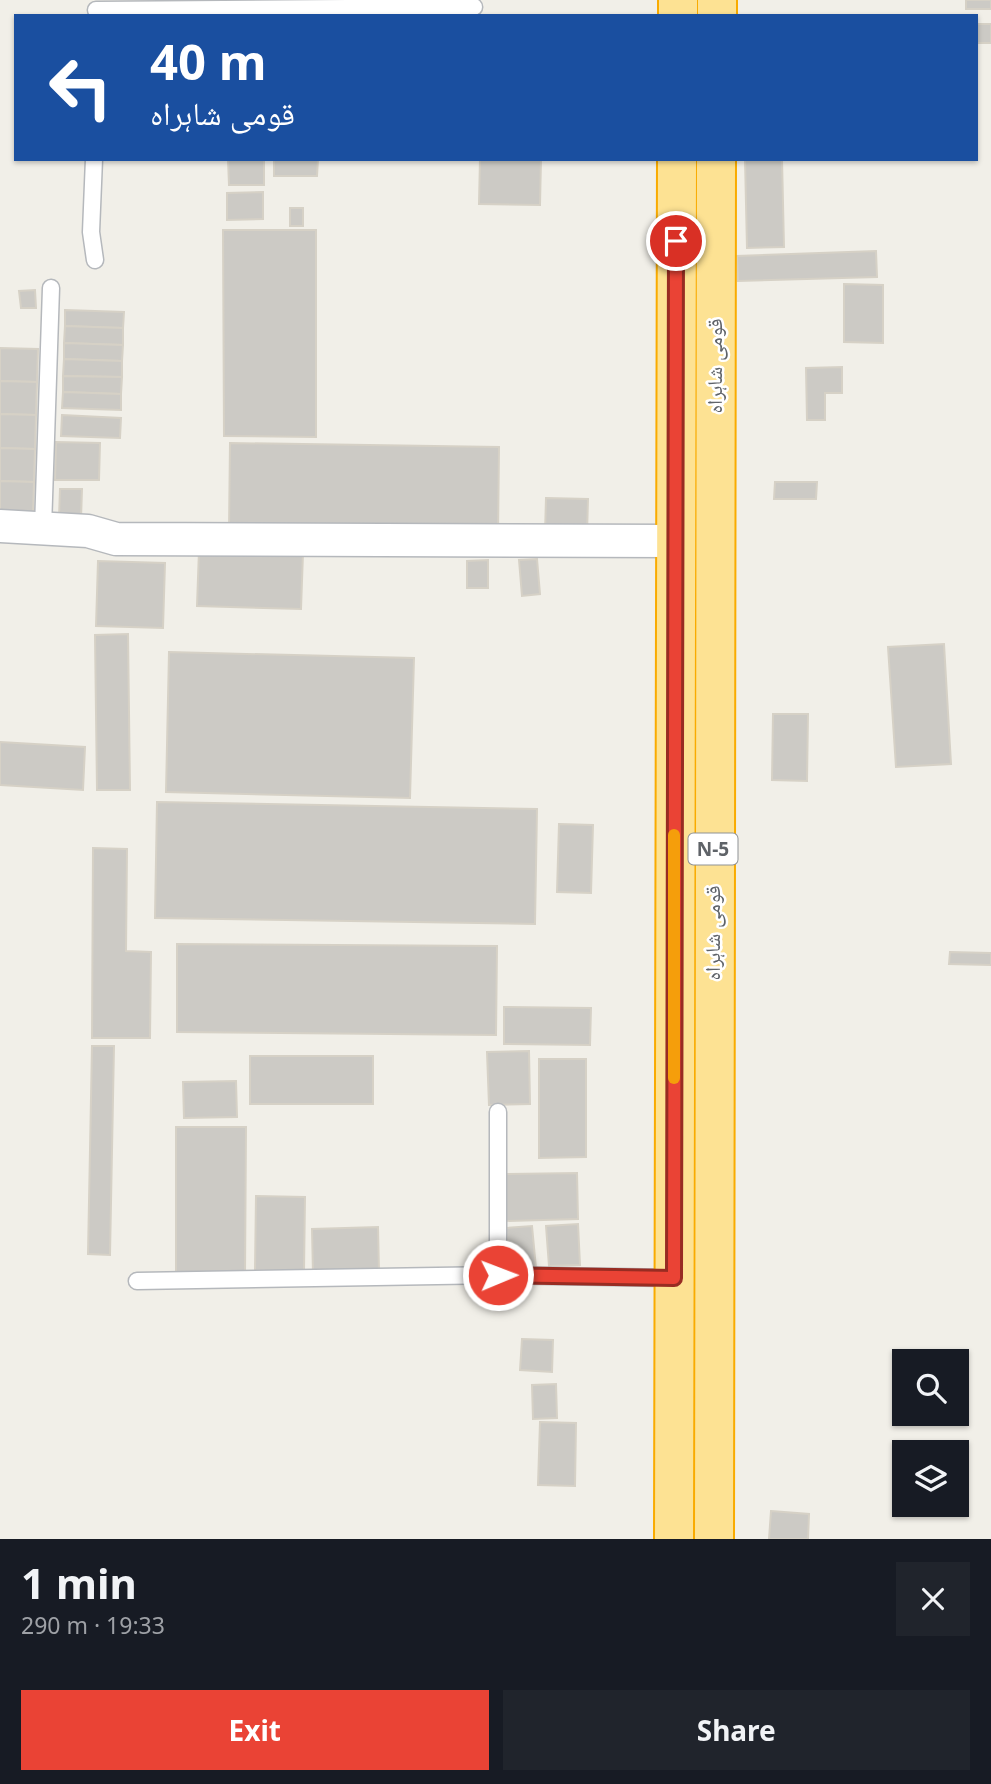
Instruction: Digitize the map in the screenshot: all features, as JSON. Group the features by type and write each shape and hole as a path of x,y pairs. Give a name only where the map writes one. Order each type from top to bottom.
{"highway":[{"name":"قومی شاہراہ","path":"674,1539 677,161"},
{"name":"قومی شاہراہ","path":"714,1539 716,161"}],"street":[{"path":"0,526 88,531 116,539 675,541"}],"lane":[{"path":"96,9 474,8"},
{"path":"94,161 91,232 95,260"},
{"path":"43,528 51,288"},
{"path":"498,1112 498,1275"},
{"path":"136,1281 498,1275 674,1278"}],"building":[{"path":"966,0 991,0 991,9 966,9"},
{"path":"978,24 991,24 991,43 978,43"},
{"path":"228,161 264,161 264,185 229,185"},
{"path":"274,161 318,161 317,176 274,176"},
{"path":"480,161 541,161 540,205 479,204"},
{"path":"745,161 782,161 784,247 747,248"},
{"path":"263,192 263,219 227,220 227,193"},
{"path":"290,208 303,208 303,226 290,226"},
{"path":"223,230 316,230 316,437 224,436"},
{"path":"876,251 877,277 738,281 737,256"},
{"path":"844,284 883,285 883,343 844,342"},
{"path":"35,290 36,308 21,308 19,291"},
{"path":"65,310 124,312 123,328 65,326"},
{"path":"65,326 123,328 123,345 64,343"},
{"path":"64,343 123,345 122,361 64,359"},
{"path":"0,348 38,349 37,382 0,381"},
{"path":"64,359 122,361 122,377 63,376"},
{"path":"842,367 842,393 825,393 825,420 807,420 806,368"},
{"path":"63,376 122,377 121,394 63,392"},
{"path":"0,381 37,382 36,415 0,414"},
{"path":"63,392 121,394 121,410 62,408"},
{"path":"0,414 36,415 35,449 0,448"},
{"path":"62,415 121,418 120,438 61,436"},
{"path":"56,442 100,443 99,480 55,480"},
{"path":"230,443 499,447 498,535 229,531"},
{"path":"0,448 35,449 34,482 0,481"},
{"path":"0,481 34,482 33,515 0,514"},
{"path":"775,482 817,482 816,499 774,499"},
{"path":"60,489 82,489 81,519 59,518"},
{"path":"546,498 588,499 587,534 545,533"},
{"path":"199,550 303,553 301,609 197,606"},
{"path":"537,559 540,594 522,596 519,560"},
{"path":"488,560 488,588 467,588 467,561"},
{"path":"98,561 165,563 163,628 96,626"},
{"path":"128,634 130,790 97,790 95,635"},
{"path":"944,644 951,764 896,767 888,647"},
{"path":"169,652 414,658 410,798 166,792"},
{"path":"773,714 808,714 807,781 772,780"},
{"path":"0,742 85,747 83,790 0,785"},
{"path":"157,802 537,809 535,924 155,918"},
{"path":"559,824 593,825 591,893 557,892"},
{"path":"93,848 127,849 126,951 151,952 150,1038 92,1038"},
{"path":"177,944 497,946 496,1035 177,1032"},
{"path":"950,952 991,953 991,965 949,964"},
{"path":"504,1007 591,1008 590,1045 504,1044"},
{"path":"92,1046 114,1046 110,1255 88,1254"},
{"path":"529,1051 530,1104 489,1105 487,1052"},
{"path":"250,1056 373,1056 373,1104 250,1104"},
{"path":"539,1059 586,1059 586,1157 539,1158"},
{"path":"236,1081 237,1117 184,1118 183,1082"},
{"path":"176,1127 246,1127 245,1275 176,1275"},
{"path":"577,1173 578,1219 504,1221 503,1174"},
{"path":"256,1196 305,1197 304,1271 255,1270"},
{"path":"578,1224 580,1265 549,1266 546,1226"},
{"path":"532,1226 536,1268 510,1269 506,1228"},
{"path":"378,1227 379,1272 313,1274 312,1229"},
{"path":"522,1339 553,1340 552,1372 520,1370"},
{"path":"556,1384 557,1418 533,1419 532,1385"},
{"path":"540,1422 576,1423 575,1486 538,1485"},
{"path":"771,1511 809,1514 808,1539 769,1539"}],"slow traffic":[{"path":"674,835 674,1078"}],"route":[{"path":"498,1275 674,1278 676,241"}]}
